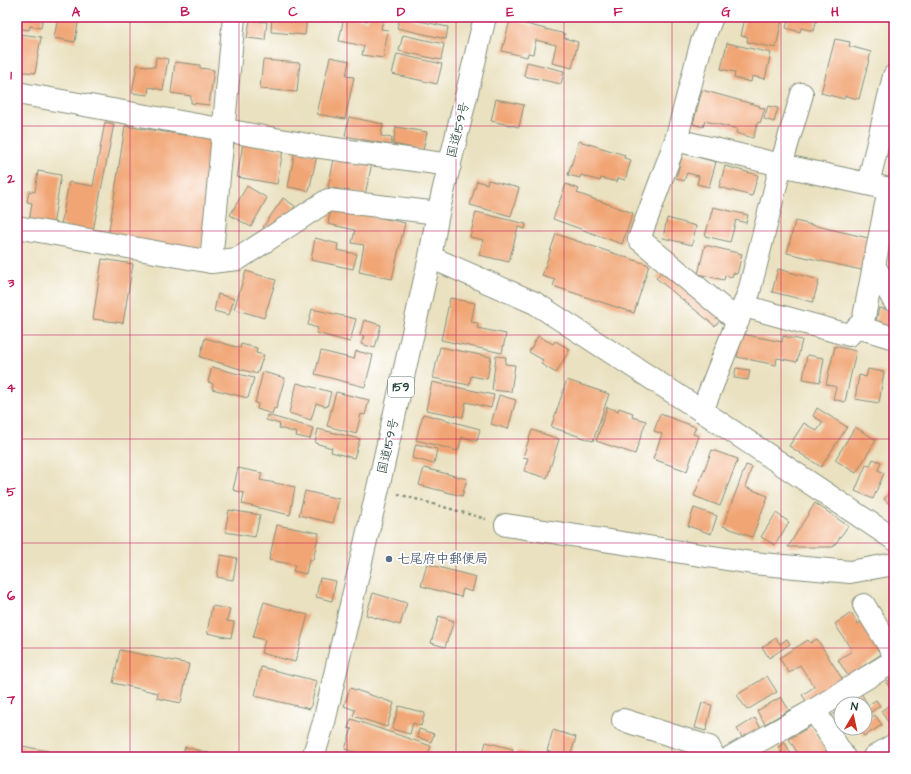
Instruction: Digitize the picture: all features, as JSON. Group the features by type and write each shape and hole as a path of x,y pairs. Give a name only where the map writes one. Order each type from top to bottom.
{"main road":[{"path":"211,262 234,17"},
{"name":"国道159号","path":"313,757 324,722 430,257 438,213 485,17"},
{"path":"712,17 701,46 676,140 639,239 741,314 849,335 863,322 874,265 884,187 894,76"},
{"path":"17,93 314,146 450,165"},
{"path":"702,411 750,292 781,166 802,94"},
{"path":"676,140 781,166 884,187"},
{"path":"17,227 211,262 238,259 328,200 438,213"},
{"path":"430,257 535,303 702,411 894,539"},
{"path":"874,265 894,301"},
{"path":"858,327 894,338"},
{"path":"506,524 752,563 850,572 894,564"},
{"path":"731,757 814,710 892,649 864,606"},
{"path":"814,710 844,757"},
{"path":"623,720 710,747 714,757"}],"path":[{"path":"378,488 506,524"}],"building":[{"path":"17,17 43,17 41,28 30,26 29,30 17,28"},
{"path":"58,17 79,17 75,42 54,38"},
{"path":"272,17 307,17 305,35 271,32"},
{"path":"344,17 367,21 368,17 384,17 381,29 388,30 383,58 362,55 364,46 339,41"},
{"path":"400,17 448,27 446,39 397,28"},
{"path":"532,17 551,17 549,22"},
{"path":"745,17 773,17 782,19 776,48 747,42 748,37 741,36"},
{"path":"789,17 817,17 814,31 801,28 800,32 786,28"},
{"path":"250,20 267,22 265,40 247,38"},
{"path":"510,20 565,34 564,38 578,42 572,68 552,63 556,45 536,40 533,54 528,53 527,57 502,51"},
{"path":"21,34 41,37 35,73 17,71 17,38 21,39"},
{"path":"403,35 444,44 441,60 399,51"},
{"path":"835,39 850,42 849,46 871,52 859,99 845,96 844,99 821,93"},
{"path":"727,43 771,53 765,79 752,76 751,82 734,78 735,72 721,69"},
{"path":"397,54 442,64 437,84 392,74"},
{"path":"156,57 168,59 163,90 149,87 148,95 132,93 137,65 155,67"},
{"path":"330,57 349,61 346,76 354,77 345,119 317,114"},
{"path":"263,60 300,63 297,92 260,89"},
{"path":"175,62 200,65 200,68 214,70 209,105 191,103 191,96 171,93"},
{"path":"527,62 564,71 561,84 524,76"},
{"path":"702,90 760,106 759,107 765,109 760,123 758,122 753,138 736,133 737,129 705,121 703,127 693,124"},
{"path":"496,99 524,105 519,127 491,121"},
{"path":"768,106 778,108 774,122 764,119"},
{"path":"349,117 383,124 381,136 392,138 391,145 345,136"},
{"path":"105,122 114,124 92,236 61,225 69,182 93,186"},
{"path":"125,126 218,140 201,251 108,237"},
{"path":"396,127 427,132 423,150 393,144"},
{"path":"579,141 625,155 624,158 631,160 625,180 618,178 617,182 601,178 600,181 581,175 580,178 568,175"},
{"path":"243,143 283,150 277,184 237,177"},
{"path":"295,150 317,155 309,191 288,187"},
{"path":"683,153 716,162 709,187 697,184 699,176 687,173 684,181 676,178"},
{"path":"335,155 372,163 365,195 328,187"},
{"path":"725,166 758,175 752,196 719,187"},
{"path":"38,171 61,175 53,226 29,222 32,203 27,202 29,191 35,192"},
{"path":"488,180 519,188 511,216 470,205 477,181 487,184"},
{"path":"566,184 579,189 577,193 633,213 622,244 553,219"},
{"path":"247,186 267,198 251,227 230,215"},
{"path":"283,198 295,206 282,225 270,231 263,227"},
{"path":"331,207 405,223 392,279 359,272 364,245 352,243 355,230 328,224"},
{"path":"713,207 748,215 746,223 736,220 730,242 705,236"},
{"path":"476,212 526,224 525,229 518,227 509,262 479,255 483,240 470,237"},
{"path":"667,218 696,226 692,245 663,238"},
{"path":"795,221 877,240 870,272 787,253"},
{"path":"556,234 649,265 634,313 553,286 555,280 542,276"},
{"path":"315,238 338,244 337,250 357,254 353,269 311,260"},
{"path":"705,245 742,254 737,274 733,273 732,277 725,275 724,280 698,274"},
{"path":"893,253 894,269 891,269"},
{"path":"102,259 133,264 123,323 93,319"},
{"path":"778,269 819,280 813,302 772,292"},
{"path":"246,271 276,280 264,318 234,309"},
{"path":"662,271 721,319 715,326 656,278"},
{"path":"218,294 234,299 229,315 214,311"},
{"path":"450,298 475,303 471,322 478,323 477,328 506,334 502,353 441,340"},
{"path":"879,308 894,311 894,330 875,326"},
{"path":"312,309 356,319 350,342 316,333 318,328 308,325"},
{"path":"364,320 381,325 375,348 361,344 364,336 360,335"},
{"path":"742,334 782,342 783,336 802,340 797,362 777,358 776,365 737,357"},
{"path":"538,336 553,344 555,341 570,349 556,373 541,364 543,360 529,352"},
{"path":"205,338 240,348 241,344 257,348 256,353 264,355 257,374 200,357"},
{"path":"835,346 856,351 845,402 833,399 836,387 826,384"},
{"path":"440,347 491,357 487,379 471,376 469,385 433,378"},
{"path":"321,351 354,359 356,351 373,355 365,387 315,374"},
{"path":"807,355 824,358 820,382 803,379"},
{"path":"496,356 506,357 505,364 515,365 511,392 492,390"},
{"path":"212,367 254,378 248,398 212,389 213,384 208,382"},
{"path":"736,368 750,370 748,380 734,378"},
{"path":"868,369 884,372 879,403 855,399 859,375 866,377"},
{"path":"263,372 285,378 276,409 274,408 272,414 257,409 258,404 255,403"},
{"path":"567,380 609,394 593,441 551,427"},
{"path":"432,382 494,395 491,408 466,402 463,417 426,410"},
{"path":"297,383 331,392 327,407 316,403 311,420 289,413"},
{"path":"336,392 369,400 365,415 361,414 356,434 327,426"},
{"path":"499,395 516,400 508,429 491,424"},
{"path":"607,407 618,411 619,408 633,413 632,417 646,421 635,454 596,441"},
{"path":"817,408 847,427 821,467 789,446 804,423 817,431 823,422 813,416"},
{"path":"423,414 480,429 477,441 462,437 458,451 416,440"},
{"path":"660,414 696,427 693,434 699,436 687,471 653,459 662,434 654,431"},
{"path":"267,415 313,428 310,439 296,436 297,433 279,428 280,424 266,420"},
{"path":"855,427 876,440 856,473 835,460"},
{"path":"318,429 360,439 354,458 331,452 332,448 315,443"},
{"path":"532,430 559,439 547,478 524,471 528,458 523,457"},
{"path":"416,444 437,449 434,464 412,458"},
{"path":"712,450 738,459 720,506 694,496"},
{"path":"873,459 881,462 878,470 884,473 873,499 855,491 866,465 870,466"},
{"path":"746,465 752,467 745,487 768,496 752,537 723,526"},
{"path":"238,468 262,473 260,480 295,487 290,515 242,504 244,493 233,490"},
{"path":"424,468 467,479 462,496 419,485"},
{"path":"894,488 894,508 884,499"},
{"path":"305,491 339,499 333,523 299,515"},
{"path":"815,503 848,526 833,547 788,547"},
{"path":"694,508 717,516 711,534 688,526"},
{"path":"229,510 260,515 255,537 225,532"},
{"path":"776,513 789,522 775,545 761,537"},
{"path":"277,525 319,533 313,560 309,559 306,574 293,571 295,565 269,560"},
{"path":"221,555 237,558 233,580 217,577"},
{"path":"427,564 476,577 472,592 463,589 461,597 421,586"},
{"path":"320,578 336,581 332,601 316,597"},
{"path":"373,593 407,603 400,625 366,615"},
{"path":"264,602 308,615 295,662 261,653 265,640 253,637"},
{"path":"212,606 230,609 227,621 234,622 231,638 207,633"},
{"path":"851,613 858,624 862,621 883,653 848,676 838,660 852,651 835,624"},
{"path":"439,616 454,621 445,647 431,643"},
{"path":"776,638 780,644 787,639 790,644 769,658 762,647"},
{"path":"817,639 843,680 807,702 802,695 814,687 800,665 789,673 779,658 808,640 810,643"},
{"path":"120,650 189,664 181,703 157,698 158,693 113,683"},
{"path":"261,667 317,681 310,709 255,696"},
{"path":"767,676 777,692 747,710 737,695"},
{"path":"894,677 894,694 886,682"},
{"path":"350,688 394,703 387,727 353,716 355,710 344,706"},
{"path":"781,697 789,710 765,724 757,711"},
{"path":"876,700 880,706 873,711 873,702"},
{"path":"702,703 712,705 706,731 695,728"},
{"path":"891,704 894,708 894,718 888,722 881,711"},
{"path":"399,706 425,713 421,726 413,723 410,734 392,729"},
{"path":"875,715 882,725 873,730 873,716"},
{"path":"755,718 761,728 743,739 737,729"},
{"path":"351,719 431,746 427,757 369,757 345,749 352,729 348,728"},
{"path":"811,726 830,757 800,757 789,739"},
{"path":"419,729 434,734 431,742 417,737"},
{"path":"553,730 576,737 570,757 547,751"},
{"path":"486,742 513,749 511,757 482,757"},
{"path":"785,743 793,757 784,757 778,747"},
{"path":"17,745 48,751 46,757 17,757"},
{"path":"185,747 209,753 208,757 182,757"},
{"path":"517,751 527,753 526,757 516,757"}],"place":[{"name":"七尾府中郵便局","path":"389,559"}]}
